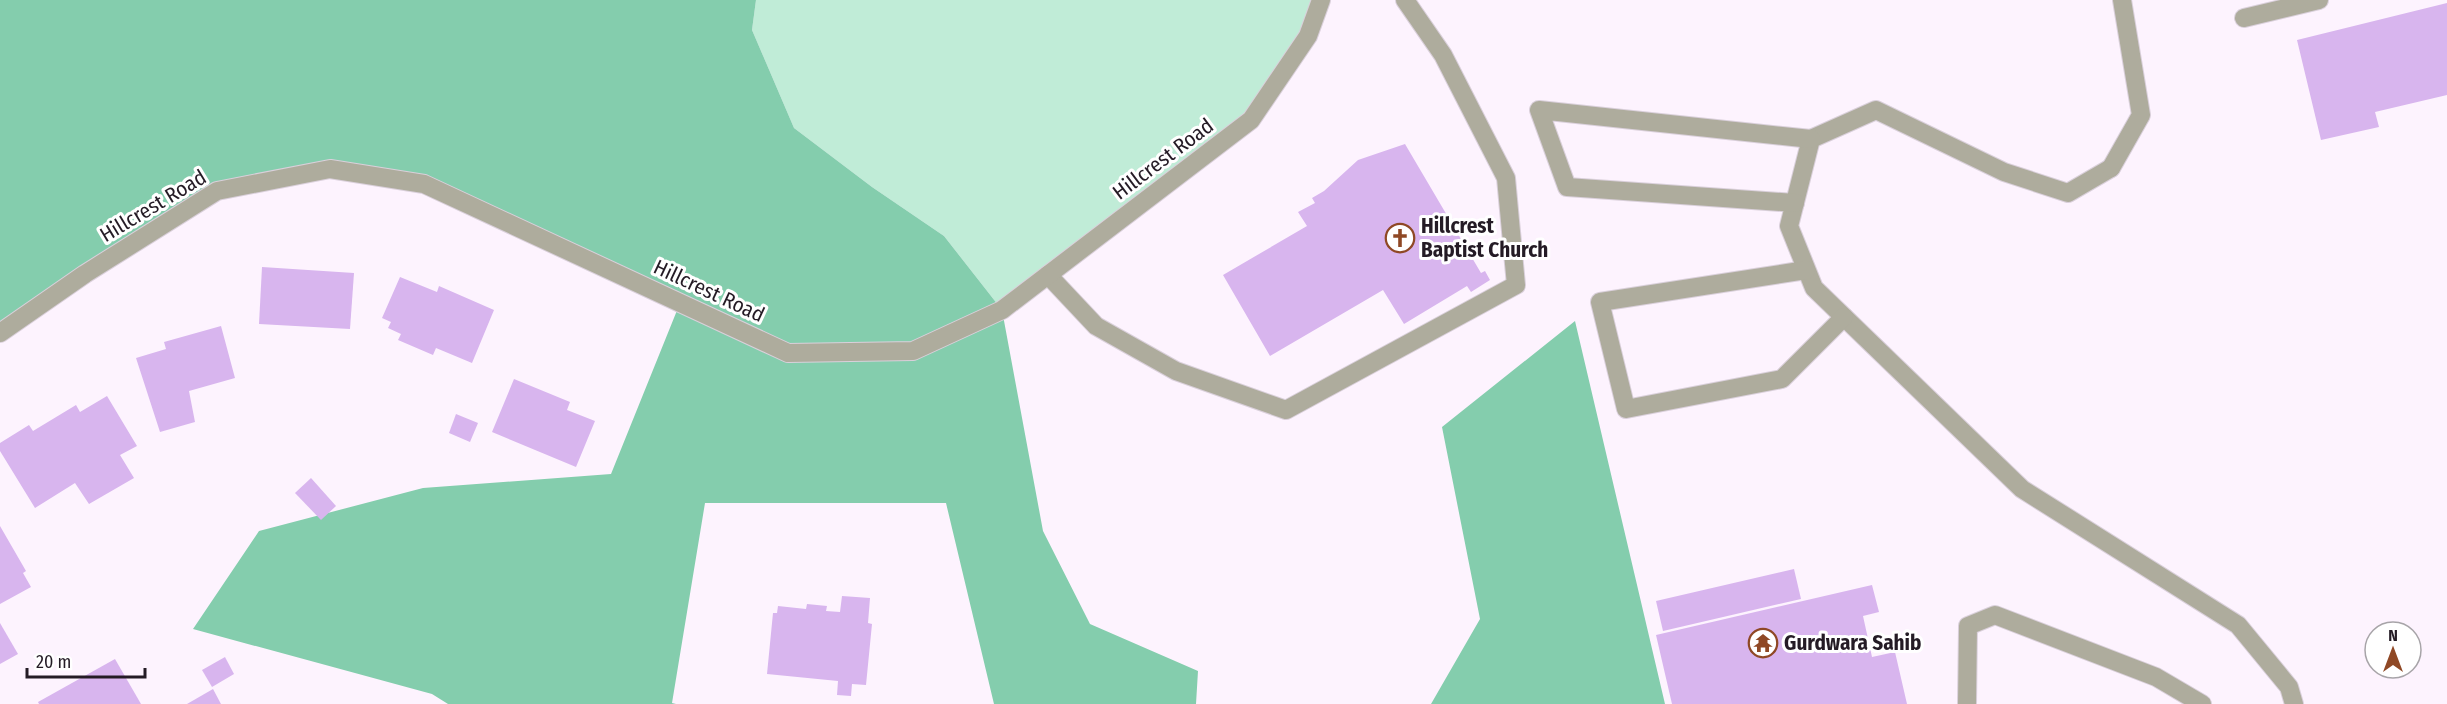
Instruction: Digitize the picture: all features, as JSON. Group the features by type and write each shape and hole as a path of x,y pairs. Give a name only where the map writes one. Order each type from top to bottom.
{"street":[{"name":"Hillcrest Road","path":"0,333 85,274 217,191 330,168 424,184 788,352 913,351 1002,310 1251,120 1308,36 1321,0"},
{"path":"1048,275 1096,326 1176,371 1286,410 1516,285 1506,178 1443,55 1405,0"},
{"path":"1795,203 1567,187 1539,110 1811,139 1876,110 2004,172 2068,193 2112,168 2140,116 2122,0"},
{"path":"2244,18 2319,0"},
{"path":"1811,139 1789,226 1814,288 2022,489 2238,625 2289,687 2294,704"},
{"path":"1806,270 1600,302 1626,409 1782,379 1844,317"},
{"path":"1967,704 1968,626 1995,615 2156,677 2202,704"}],"green space":[{"path":"0,0 756,0 752,30 794,128 872,187 944,236 1002,310 1043,531 1090,624 1198,671 1196,704 994,704 946,503 705,503 672,703 676,704 448,704 432,694 193,629 259,531 423,488 611,474 680,303 424,184 330,169 217,191 0,333"},
{"path":"756,0 1321,0 1251,120 1002,310 944,236 872,187 794,128 752,30"},
{"path":"1575,321 1665,704 1431,704 1480,619 1442,427"}],"building":[{"path":"2447,3 2447,95 2375,112 2379,127 2321,140 2297,40"},
{"path":"1405,144 1481,273 1485,271 1490,280 1471,292 1467,286 1404,324 1383,290 1270,356 1223,275 1307,226 1298,212 1315,203 1312,198 1324,191 1358,160"},
{"path":"262,267 354,273 350,329 259,324"},
{"path":"400,277 437,292 439,286 494,310 472,363 436,348 433,355 398,340 401,334 388,328 391,322 382,318"},
{"path":"221,326 235,378 189,391 195,422 160,432 136,358 166,349 164,342"},
{"path":"514,379 570,402 567,410 595,421 576,467 492,432"},
{"path":"107,396 137,446 120,455 134,478 89,504 75,483 35,508 0,451 0,443 29,425 33,431 76,405 80,412"},
{"path":"456,414 478,423 470,442 449,433"},
{"path":"311,478 336,506 321,520 295,493"},
{"path":"0,526 26,571 23,573 31,587 0,604"},
{"path":"1794,569 1801,599 1663,631 1656,601"},
{"name":"Gurdwara Sahib","path":"1872,585 1879,612 1863,616 1872,657 1895,652 1907,704 1672,704 1656,635"},
{"path":"842,596 870,598 868,623 872,624 866,685 852,684 851,696 837,695 838,681 767,674 773,613 777,613 778,606 806,609 807,604 827,606 826,611 840,612"},
{"path":"0,623 18,654 0,664"},
{"path":"225,657 234,674 212,687 202,670"},
{"path":"115,659 141,704 39,704 38,702"},
{"path":"213,689 221,704 187,704"}],"place":[{"name":"Hillcrest Baptist Church","path":"1400,238"},
{"name":"Gurdwara Sahib","path":"1763,643"}]}
